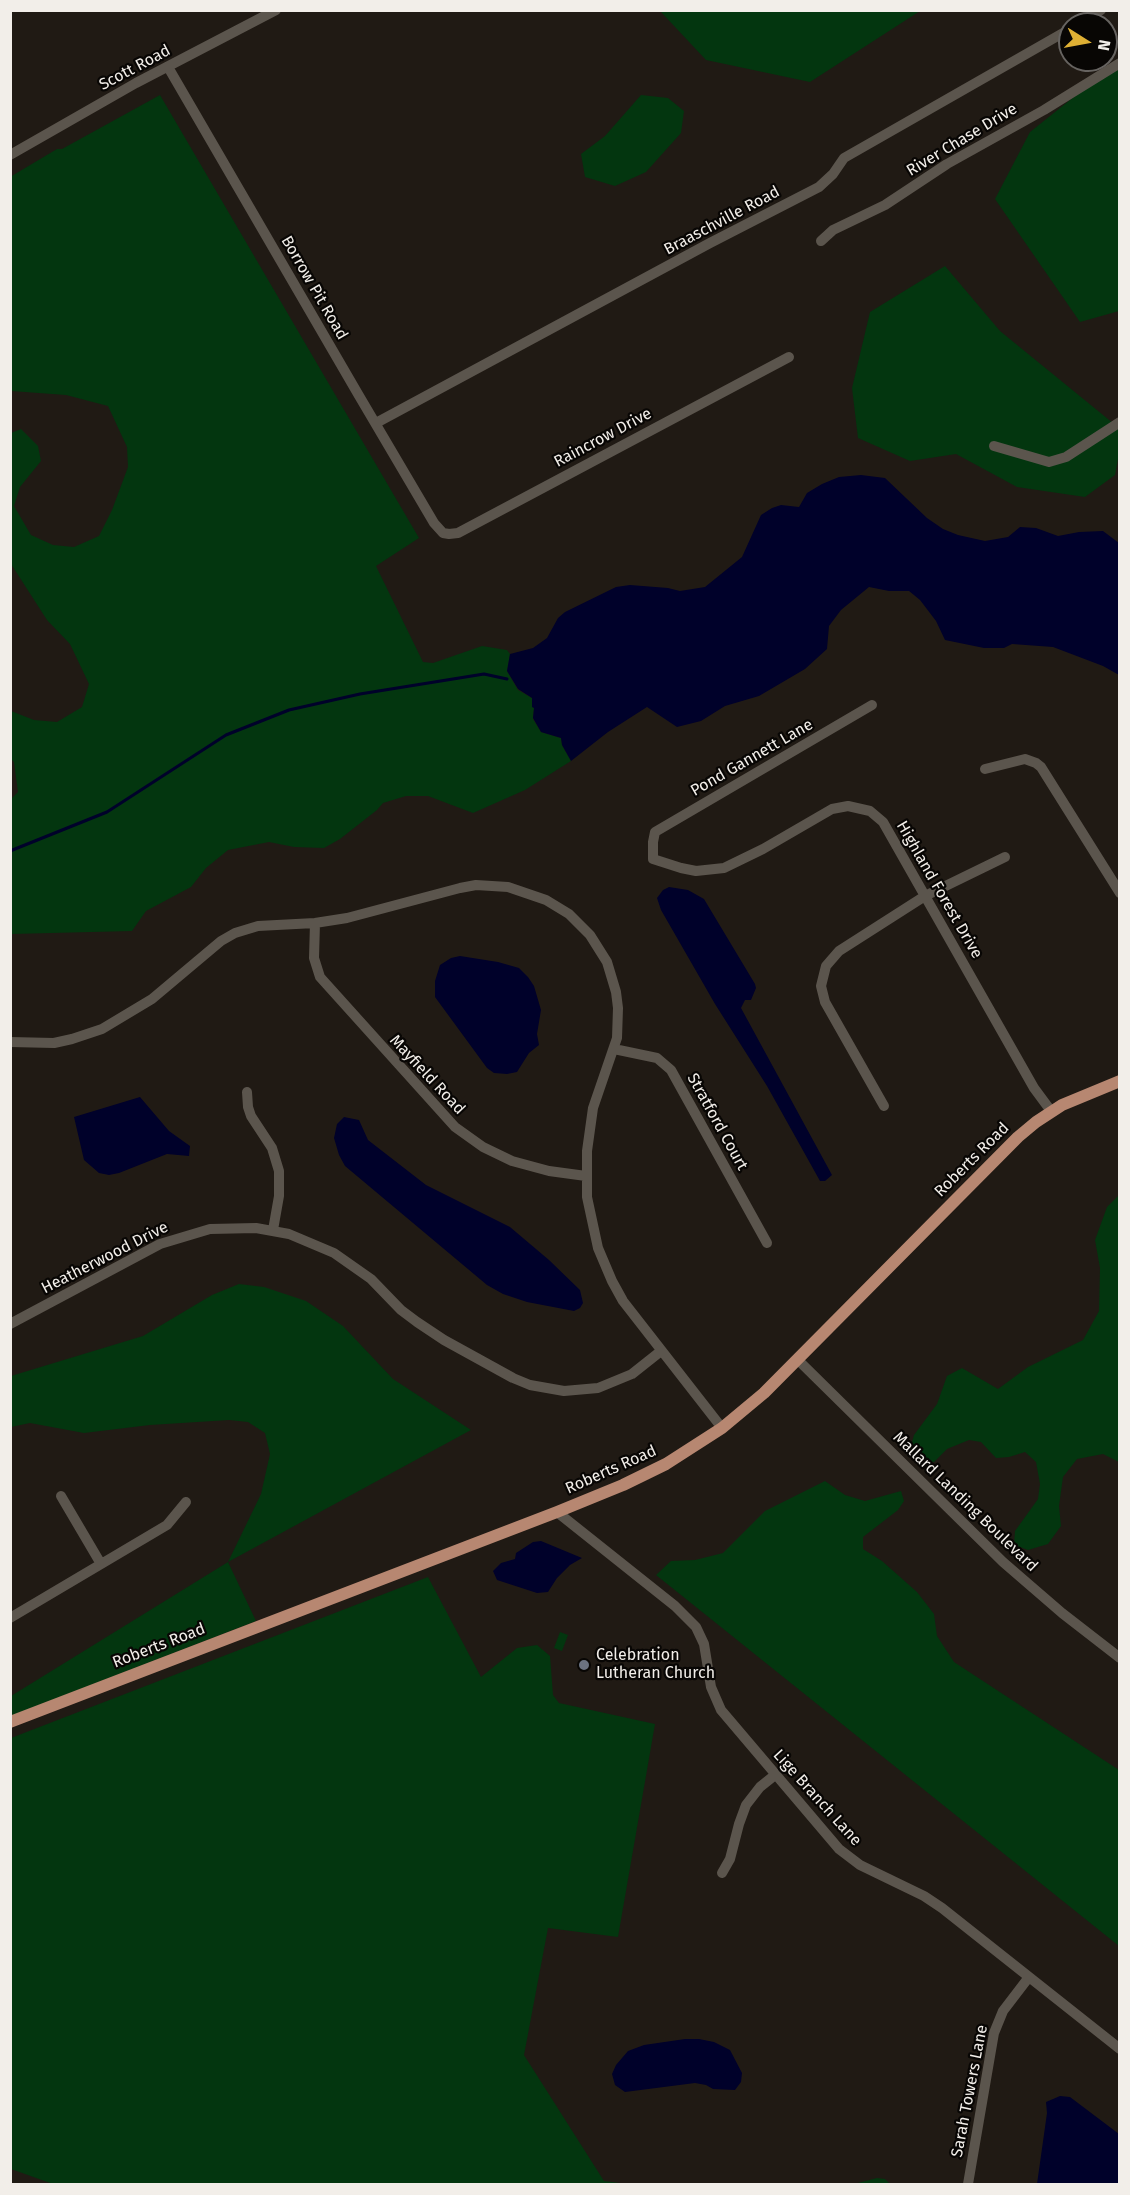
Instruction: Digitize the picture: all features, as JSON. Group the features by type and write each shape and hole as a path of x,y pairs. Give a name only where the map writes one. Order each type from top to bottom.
{"main road":[{"name":"Roberts Road","path":"10,1722 557,1512 656,1470 722,1428 764,1393 1018,1137 1051,1111 1083,1094 1119,1081"}],"street":[{"name":"Scott Road","path":"10,155 276,10"},
{"name":"Braaschville Road","path":"376,423 710,243 819,187 826,182 844,158 1058,36"},
{"name":"River Chase Drive","path":"821,241 833,230 885,205 947,164 1044,110 1119,63"},
{"name":"Borrow Pit Road","path":"168,67 434,523"},
{"name":"Raincrow Drive","path":"434,523 443,533 458,533 789,357"},
{"path":"994,446 1049,462 1066,457 1119,422"},
{"name":"Pond Gannett Lane","path":"653,842 655,832 872,705"},
{"path":"985,769 1025,759 1041,767 1119,893"},
{"name":"Highland Forest Drive","path":"653,842 654,859 681,868 711,871 736,864 832,809 848,806 870,811 883,822 1034,1088 1051,1111"},
{"path":"884,1106 825,1002 821,986 822,976 831,958 839,951 925,896 1005,857"},
{"path":"10,1042 54,1043 93,1032 119,1020 152,999 221,941 235,933 258,926 315,923 377,912 476,885 508,887 538,896 557,906 579,924 599,948 607,962 614,984 618,1008 614,1049 593,1108 587,1151 586,1176 592,1225 602,1259 623,1301 722,1428"},
{"name":"Mayfield Road","path":"315,923 314,958 320,977 454,1127 483,1147 512,1161 549,1172 586,1176"},
{"name":"Stratford Court","path":"614,1049 657,1058 671,1070 767,1243"},
{"path":"248,1092 248,1107 251,1116 272,1148 279,1172 279,1196 273,1230"},
{"name":"Heatherwood Drive","path":"10,1324 144,1252 176,1238 210,1229 231,1227 273,1230 311,1242 334,1253 357,1268 417,1322 444,1340 530,1385 564,1391 598,1388 632,1374 661,1351"},
{"name":"Mallard Landing Boulevard","path":"798,1360 1003,1562 1119,1658"},
{"path":"61,1496 101,1564"},
{"path":"10,1618 167,1525 186,1502"},
{"name":"Lige Branch Lane","path":"557,1512 675,1606 696,1627 704,1644 708,1674 715,1700 729,1720 832,1840 853,1860 942,1908 1119,2049"},
{"path":"722,1873 730,1859 746,1805 760,1787 776,1775"},
{"name":"Sarah Towers Lane","path":"968,2184 994,2033 1003,2011 1029,1977"}],"green space":[{"path":"657,11 920,11 810,82 706,60 661,12"},
{"path":"1118,62 1119,311 1080,322 995,199 1030,132 1105,72 1118,72"},
{"path":"160,95 419,538 376,566 423,662 433,663 482,646 507,650 510,654 507,671 518,690 532,698 533,719 541,732 561,738 562,745 571,761 525,790 473,813 428,796 406,796 383,803 340,839 324,848 294,847 269,842 228,850 206,868 191,887 146,911 132,931 11,934 11,799 18,792 14,762 11,759 11,711 34,720 57,722 82,707 89,684 70,644 47,620 11,564 11,433 21,429 38,446 41,461 20,487 14,506 31,535 53,545 74,547 99,536 112,510 128,467 127,447 108,406 66,395 11,391 10,177 57,149 62,149"},
{"path":"641,95 668,98 684,111 681,133 646,172 615,186 585,177 581,154 605,136"},
{"path":"945,266 1000,331 1119,428 1119,454 1115,475 1085,497 1017,487 956,454 910,461 858,438 852,388 870,312"},
{"path":"1119,1195 1119,1462 1103,1454 1077,1459 1063,1477 1059,1506 1061,1526 1048,1544 1028,1550 1014,1545 1015,1531 1038,1499 1040,1484 1036,1462 1025,1452 996,1458 981,1442 969,1440 947,1449 934,1462 924,1463 910,1449 914,1435 937,1404 947,1376 962,1368 998,1389 1028,1367 1083,1340 1099,1311 1100,1268 1095,1240 1107,1207"},
{"path":"239,1284 264,1287 306,1301 343,1326 393,1379 471,1430 228,1562 261,1494 270,1454 265,1433 248,1422 229,1420 150,1425 84,1433 30,1423 11,1427 11,1376 143,1336 212,1295"},
{"path":"825,1481 845,1495 865,1501 901,1491 904,1501 898,1510 863,1537 863,1549 882,1561 917,1592 934,1614 937,1636 954,1662 1119,1770 1119,1946 656,1575 671,1561 695,1560 723,1553 765,1511"},
{"path":"228,1562 256,1621 11,1716 11,1696"},
{"path":"428,1577 481,1677 517,1648 537,1645 550,1656 553,1695 559,1703 655,1724 618,1937 548,1928 524,2055 604,2181 627,2184 53,2184 11,2169 11,1738"},
{"path":"560,1632 568,1635 562,1651 554,1648"},
{"path":"877,2178 885,2179 890,2184 854,2184"}],"water":[{"path":"861,475 885,478 927,518 943,529 958,535 985,541 1008,537 1020,527 1036,528 1058,536 1103,531 1119,543 1119,675 1103,666 1053,647 1012,644 1004,648 984,648 945,640 936,621 920,600 909,591 889,591 869,587 841,610 829,626 827,649 805,669 759,696 725,706 701,721 677,727 647,707 608,732 571,761 562,745 561,738 541,732 533,718 532,698 518,689 507,671 510,654 533,648 547,638 558,618 565,612 616,587 630,585 680,591 705,587 742,557 761,515 781,505 799,507 807,493 822,484 839,477"},
{"path":"669,887 688,890 704,899 755,984 756,988 751,1000 745,1000 741,1008 832,1175 825,1181 820,1181 767,1086 715,1004 661,910 657,898 663,890"},
{"path":"460,956 519,968 534,986 541,1010 537,1034 539,1045 529,1053 517,1072 494,1073 487,1068 435,997 435,981 440,965 451,958"},
{"path":"140,1097 169,1131 190,1146 189,1156 167,1154 119,1173 109,1175 99,1173 84,1160 74,1117"},
{"path":"344,1117 359,1120 368,1140 426,1185 510,1227 580,1290 583,1303 580,1308 574,1311 527,1302 503,1294 487,1285 345,1166 334,1138 337,1124"},
{"path":"541,1541 582,1558 570,1565 557,1578 548,1592 537,1593 497,1580 493,1571 501,1563 515,1559 516,1553 533,1542"},
{"path":"685,2039 714,2042 730,2050 742,2073 741,2082 735,2090 713,2089 695,2083 625,2092 615,2085 612,2074 616,2065 628,2051 644,2045"},
{"path":"1060,2096 1070,2097 1119,2134 1119,2184 1037,2184 1047,2113 1046,2102"}],"waterway":[{"path":"10,851 107,812 226,735 289,710 360,694 484,674 507,679"}],"place":[{"name":"Celebration Lutheran Church","path":"584,1665"}]}
